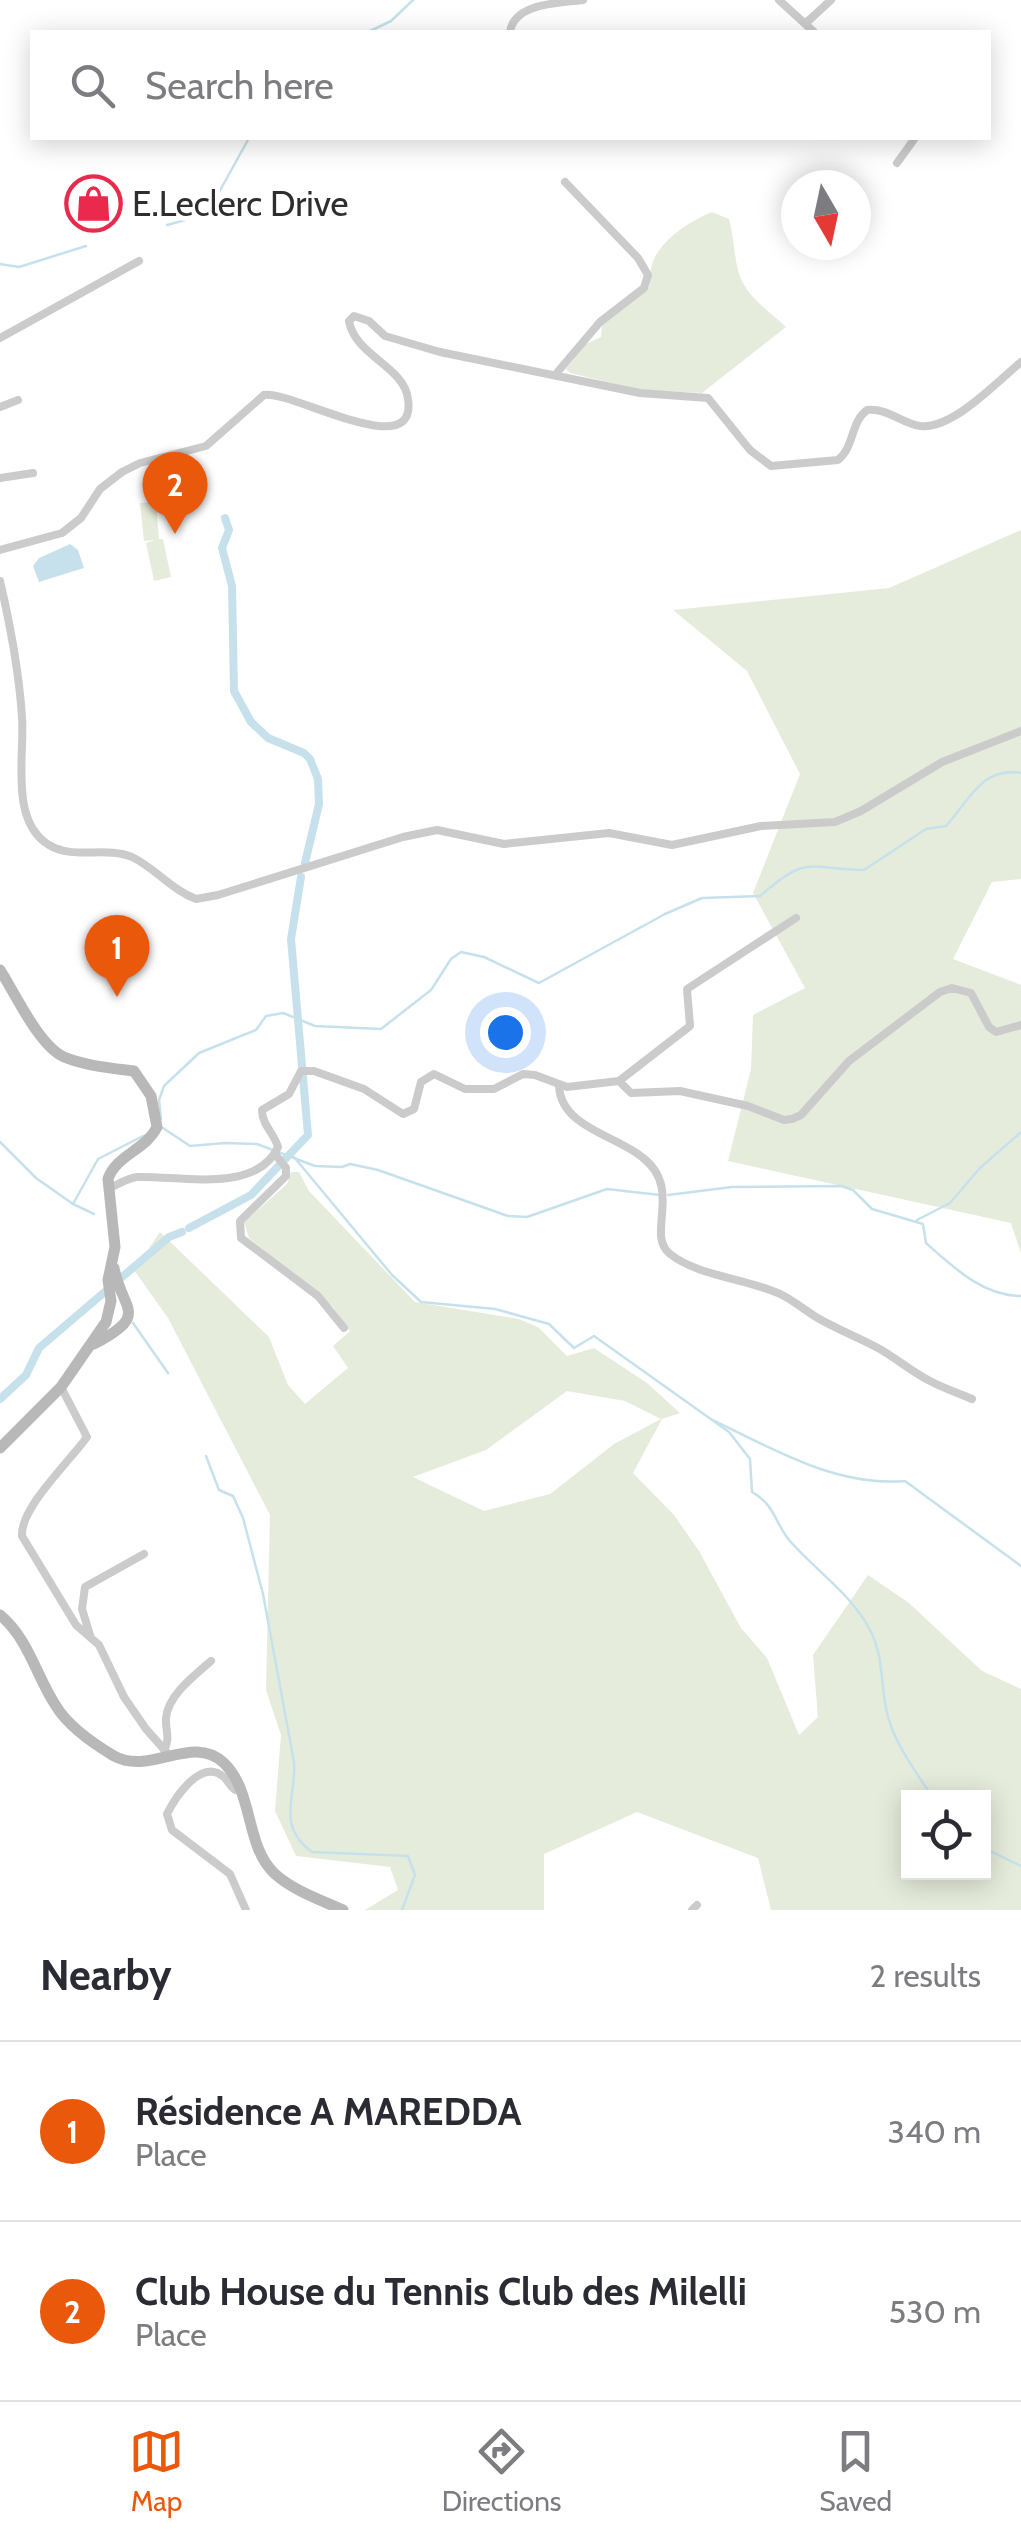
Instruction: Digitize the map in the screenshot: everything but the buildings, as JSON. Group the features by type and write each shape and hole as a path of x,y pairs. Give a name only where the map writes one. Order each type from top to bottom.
{"street":[{"path":"511,30 516,18 534,8 583,0"},
{"path":"779,0 812,30"},
{"path":"806,23 831,0"},
{"path":"897,163 914,140"},
{"path":"555,375 600,322 644,288 648,274 638,258 565,182"},
{"path":"0,338 139,261"},
{"path":"0,550 62,533 81,518 100,489 122,472 206,446 264,395 290,397 376,428 400,424 408,413 404,384 360,344 348,321 354,316 404,344 640,393 708,398 750,450 772,466 838,460 850,446 859,416 867,410 886,412 918,426 940,424 966,408 1021,362"},
{"path":"0,407 18,400"},
{"path":"0,478 33,473"},
{"path":"0,581 23,721 19,775 35,832 57,849 110,852 132,858 188,896 203,899 437,830 504,844 609,833 672,846 762,826 835,822 861,811 942,762 1021,731"},
{"path":"344,1328 318,1296 241,1238 240,1221 286,1176 262,1110 284,1100 301,1071 314,1071 364,1090 403,1114 414,1109 421,1082 434,1074 465,1089 494,1088 524,1074 560,1086 620,1081 690,1026 687,989 796,918"},
{"path":"0,970 41,1037 60,1056 134,1071 151,1096 156,1120 154,1135 112,1170 108,1190 115,1247 108,1280 112,1301 106,1322 61,1387 0,1448"},
{"path":"620,1081 631,1093 680,1091 792,1119 801,1115 848,1062 940,992 952,988 970,994 996,1032 1021,1025"},
{"path":"560,1086 560,1097 577,1121 644,1158 659,1175 664,1190 662,1243 671,1255 786,1297 928,1380 972,1399"},
{"path":"108,1190 137,1177 237,1177 257,1168 276,1150"},
{"path":"94,1344 125,1323 128,1302 112,1259"},
{"path":"112,1301 128,1302"},
{"path":"61,1387 86,1437 29,1512 21,1527 22,1536 76,1625 99,1645 124,1697 167,1753"},
{"path":"90,1635 82,1609 85,1587 144,1554"},
{"path":"0,1615 16,1631 54,1704 72,1725 115,1756 140,1764 167,1753 204,1752 218,1758 239,1787 262,1855 273,1872 343,1910"},
{"path":"167,1753 166,1718 173,1701 190,1678 211,1661"},
{"path":"239,1787 234,1790 224,1777 215,1773 196,1776 182,1788 167,1814 172,1830 230,1874 246,1910"}],"green space":[{"path":"712,212 729,219 739,274 747,289 786,327 702,393 641,390 570,373 566,369 586,344 601,337 602,324 649,288 652,264 669,239"},
{"path":"156,502 159,539 163,539 171,577 154,581 146,543 155,540 144,541 140,503"},
{"path":"1021,530 1021,879 992,882 953,959 1021,985 1021,1253 1011,1223 728,1161 751,1069 753,1015 805,988 753,893 800,774 747,671 673,610 889,588"},
{"path":"291,1172 299,1172 309,1191 415,1302 519,1319 538,1327 567,1356 594,1348 647,1383 680,1413 662,1419 633,1473 674,1515 699,1551 741,1628 767,1658 799,1735 818,1717 813,1655 868,1575 909,1603 982,1671 1021,1689 1021,1910 771,1910 758,1858 637,1812 544,1854 544,1910 365,1910 398,1890 390,1867 296,1856 275,1811 281,1735 266,1690 270,1515 168,1318 134,1270 160,1232 269,1337 288,1385 305,1404 348,1368 333,1346 350,1331 332,1306 249,1238 244,1222 287,1184","holes":["567,1391 625,1401 661,1419 614,1444 550,1494 484,1511 413,1477 486,1450"]}],"water":[{"path":"70,544 78,550 84,568 39,582 33,566 39,558"}],"waterway":[{"path":"372,30 391,21 413,0"},
{"path":"167,225 207,214 248,140"},
{"path":"0,264 19,267 86,246"},
{"path":"225,518 229,530 222,548 232,586 234,691 251,722 268,738 304,753 318,779 319,804 305,863"},
{"path":"161,1119 159,1100 164,1086 199,1053 256,1030 266,1016 283,1013 315,1026 381,1029 431,990 451,959 461,952 484,957 539,983 702,898 760,896 788,874 808,867 864,870 926,829 946,826 986,780 1008,772 1021,773"},
{"path":"189,1228 251,1195 308,1135 291,939 301,877"},
{"path":"163,1128 190,1146 257,1144 315,1166 350,1164 378,1170 508,1216 527,1217 607,1189 660,1195"},
{"path":"917,1220 950,1203 980,1168 1021,1132"},
{"path":"73,1204 98,1159 143,1136"},
{"path":"0,1142 36,1178 94,1214"},
{"path":"294,1157 392,1275 421,1302 495,1309 549,1324 574,1348 594,1336 729,1432 750,1459 752,1492 770,1508 789,1540 854,1606 871,1632 894,1732 928,1790"},
{"path":"668,1195 732,1187 841,1186 853,1190 872,1209 923,1224 926,1243 981,1286 1021,1296"},
{"path":"0,1399 26,1375 39,1348 169,1237 182,1232"},
{"path":"133,1323 168,1373"},
{"path":"713,1420 782,1454 830,1472 905,1481 1021,1566"},
{"path":"206,1456 219,1490 233,1496 243,1518 263,1594 294,1762 290,1810 294,1831 312,1852 408,1856 415,1875 402,1910"},
{"path":"991,1851 1021,1866"}],"place":[{"name":"E.Leclerc Drive","path":"93,203"},
{"name":"Club House du Tennis Club des Milelli","path":"175,534"},
{"name":"Résidence A MAREDDA","path":"117,997"}]}
